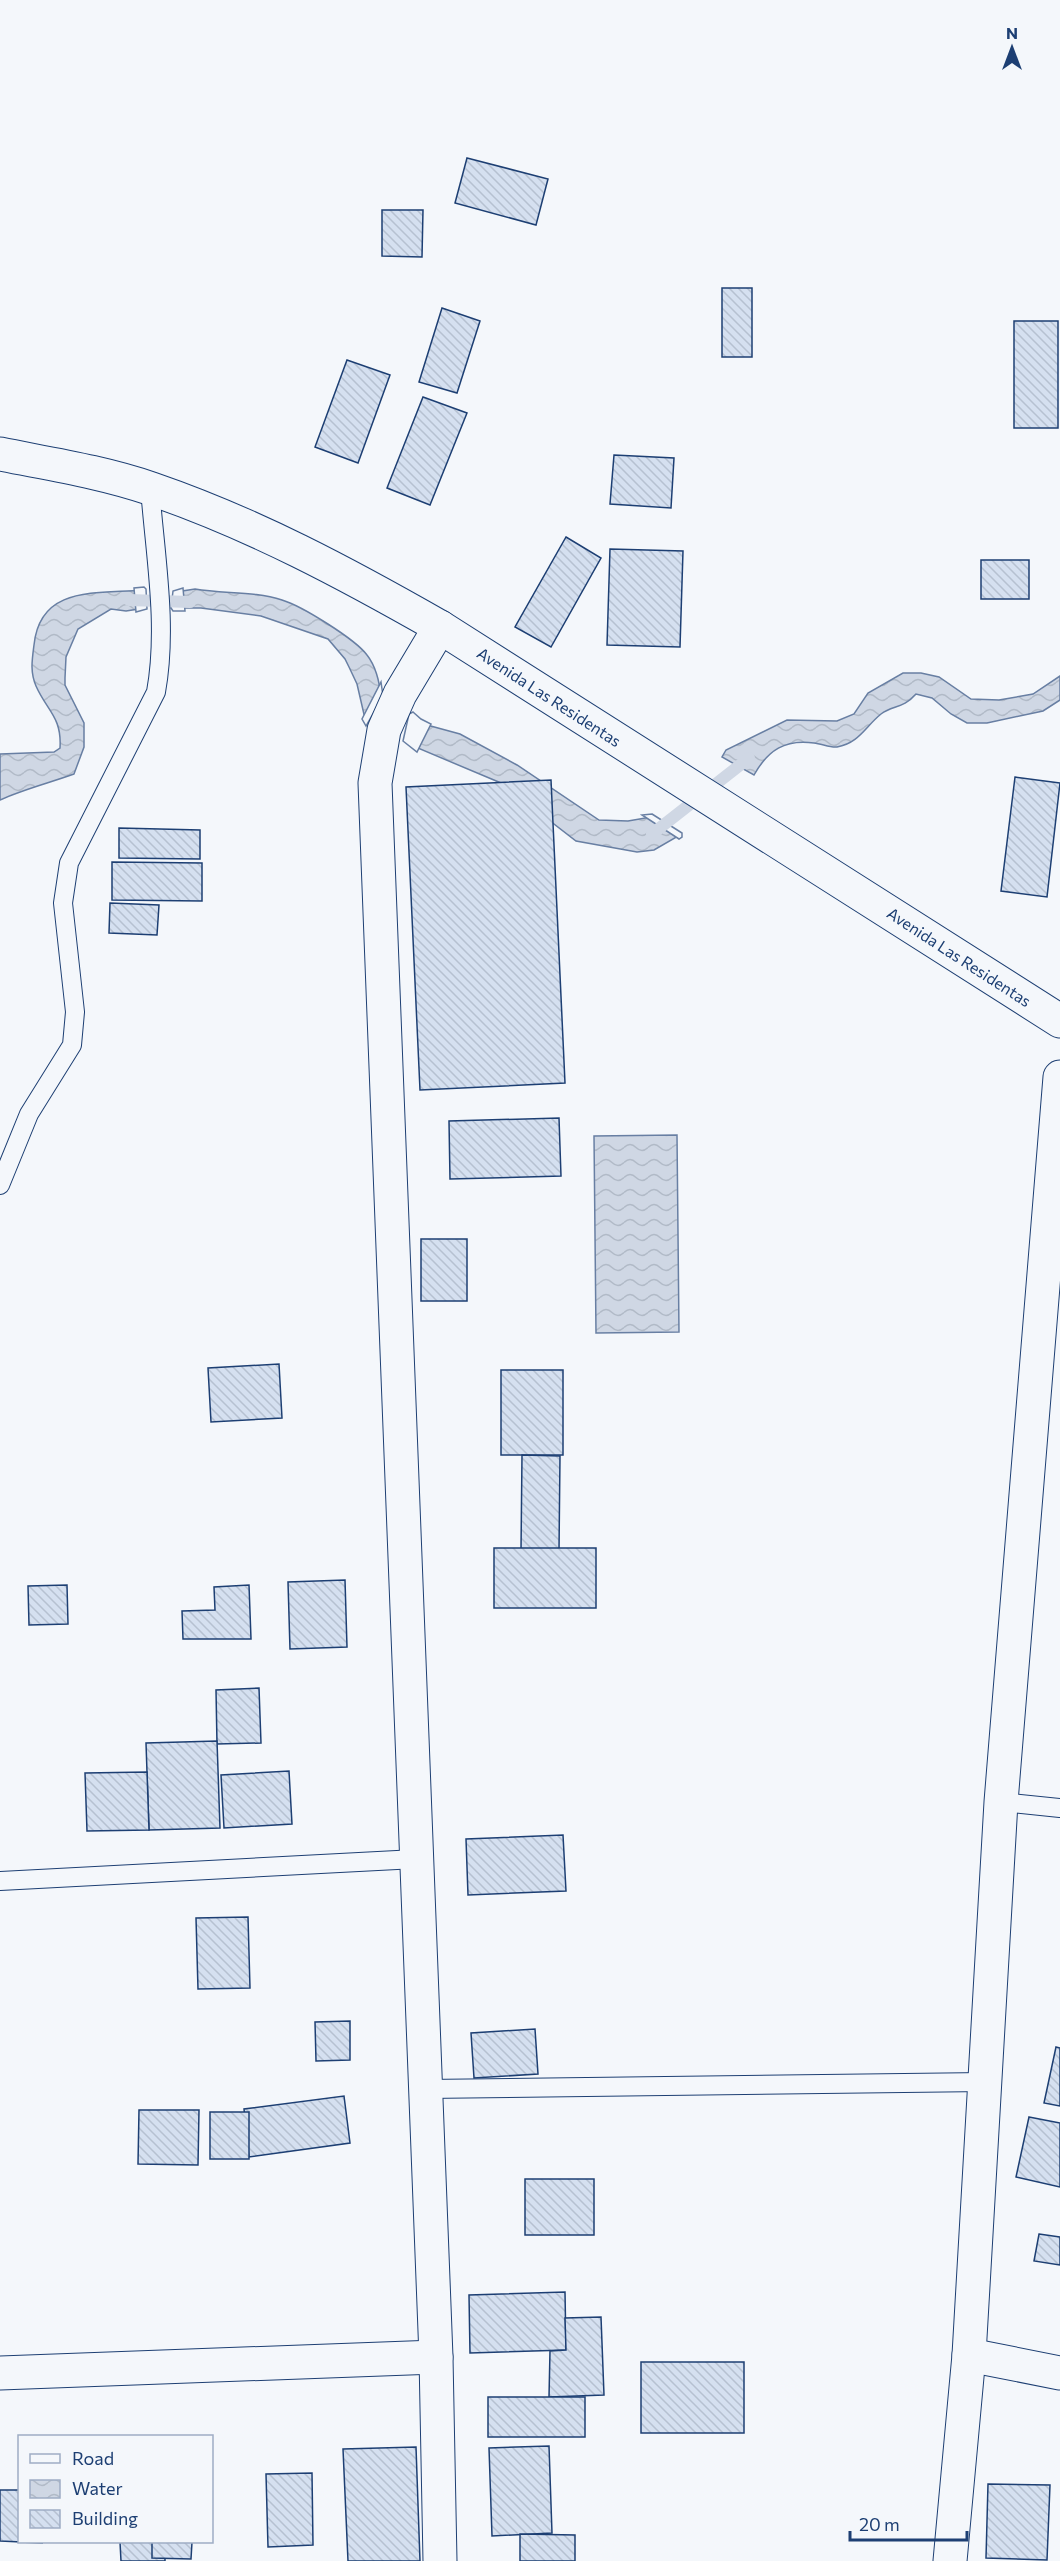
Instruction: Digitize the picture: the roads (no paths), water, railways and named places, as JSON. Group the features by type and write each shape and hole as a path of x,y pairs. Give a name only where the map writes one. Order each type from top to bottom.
{"street":[{"name":"Avenida Las Residentas","path":"0,454 58,465 150,488 249,525 338,569 440,627 1060,1022"},
{"path":"440,627 400,694 384,730 375,783 436,2357 440,2561"},
{"path":"950,2561 969,2355 1001,1802 1060,1077"},
{"path":"969,2355 1060,2373"},
{"path":"0,2373 436,2357"}],"lane":[{"path":"0,1185 29,1114 72,1045 75,1012 63,903 69,863 156,692 161,663 161,636 150,488"},
{"path":"1001,1802 1060,1808"},
{"path":"0,1881 416,1858"},
{"path":"425,2089 985,2082"}],"water":[{"path":"195,589 261,595 282,600 315,616 351,640 370,659 379,684 379,698 366,723 357,684 345,659 328,639 261,616 201,608 174,608 176,592"},
{"path":"143,590 145,608 126,611 111,609 78,629 66,657 65,685 84,723 84,747 74,774 0,800 0,754 54,752 60,748 59,729 40,695 32,671 34,645 39,626 47,612 59,602 74,596"},
{"path":"903,673 921,673 939,677 971,699 999,700 1033,694 1060,676 1060,700 1043,711 987,723 967,723 951,714 932,698 916,694 902,705 881,714 861,734 845,745 835,747 804,742 786,745 771,753 754,775 722,757 726,750 787,720 837,721 854,714 868,693"},
{"path":"427,725 460,734 517,765 599,820 628,821 651,817 680,835 654,850 637,852 576,841 501,783 413,746"},
{"path":"677,1135 679,1332 596,1333 594,1136"}],"waterway":[{"path":"129,600 190,602"},
{"path":"652,834 749,758"}]}
